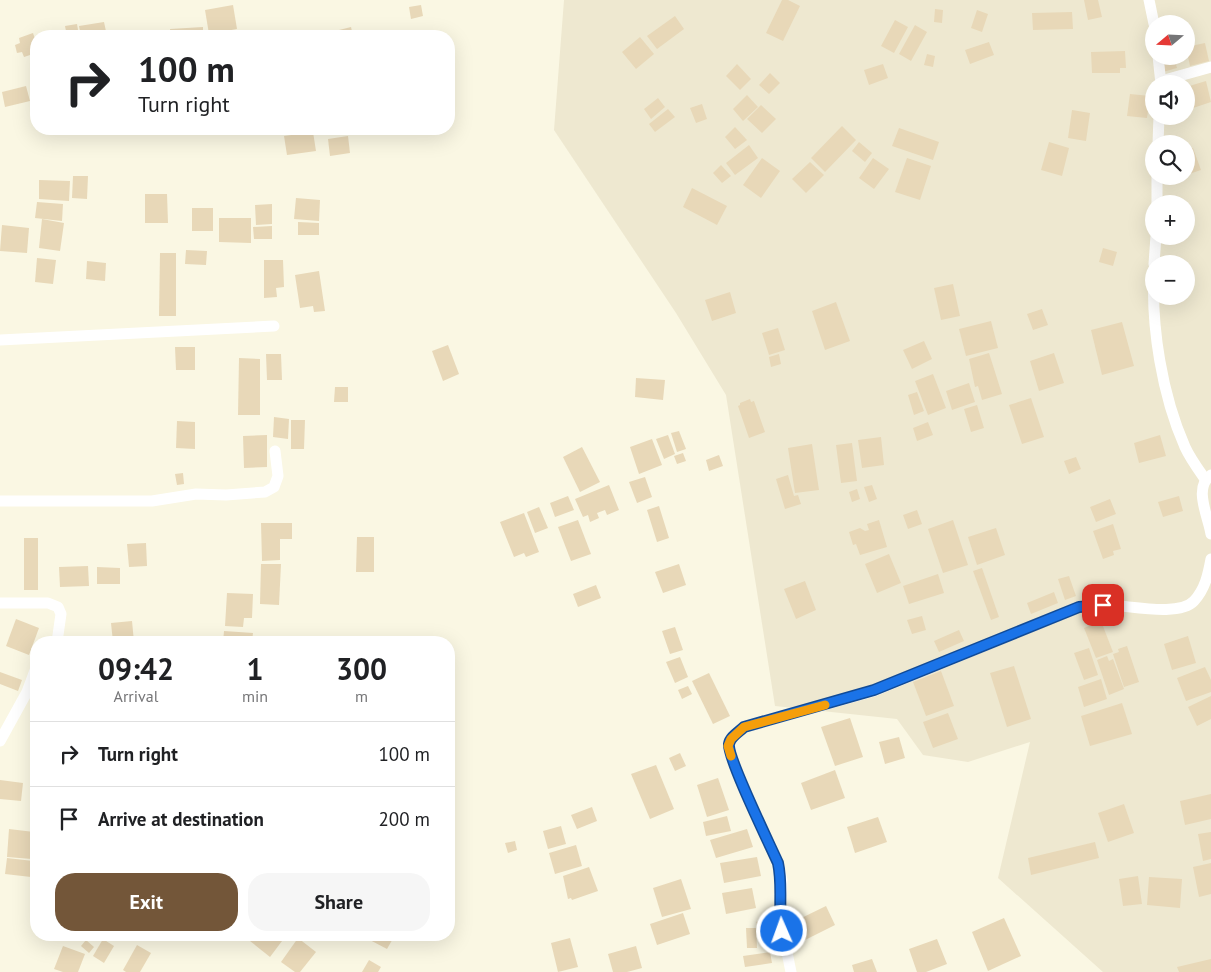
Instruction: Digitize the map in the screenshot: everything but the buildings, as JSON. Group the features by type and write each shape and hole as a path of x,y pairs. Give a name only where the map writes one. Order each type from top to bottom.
{"street":[{"path":"1149,0 1152,15"},
{"path":"1186,75 1211,67"},
{"path":"1153,305 1164,385 1174,420 1186,449 1208,477 1201,490 1211,534"},
{"path":"0,340 274,326"},
{"path":"0,501 152,500 196,494 226,496 265,492 274,487 278,476 275,451"},
{"path":"791,972 780,918 782,880 778,863 734,764 728,746 731,739 744,727 874,690 1079,607 1103,605 1173,609 1187,606 1193,602 1207,582 1211,559"},
{"path":"0,602 48,603 58,607 62,614 58,636"},
{"path":"0,741 30,684"}],"shaded area":[{"path":"564,0 1211,0 1211,972 1103,972 998,878 1030,742 968,762 923,755 897,719 775,706 726,395 676,313 554,130"}],"slow traffic":[{"path":"731,756 728,746 731,739 744,727 825,705"}],"route":[{"path":"782,931 780,918 782,880 778,863 734,764 728,746 731,739 744,727 874,690 1079,607 1103,605"}]}
